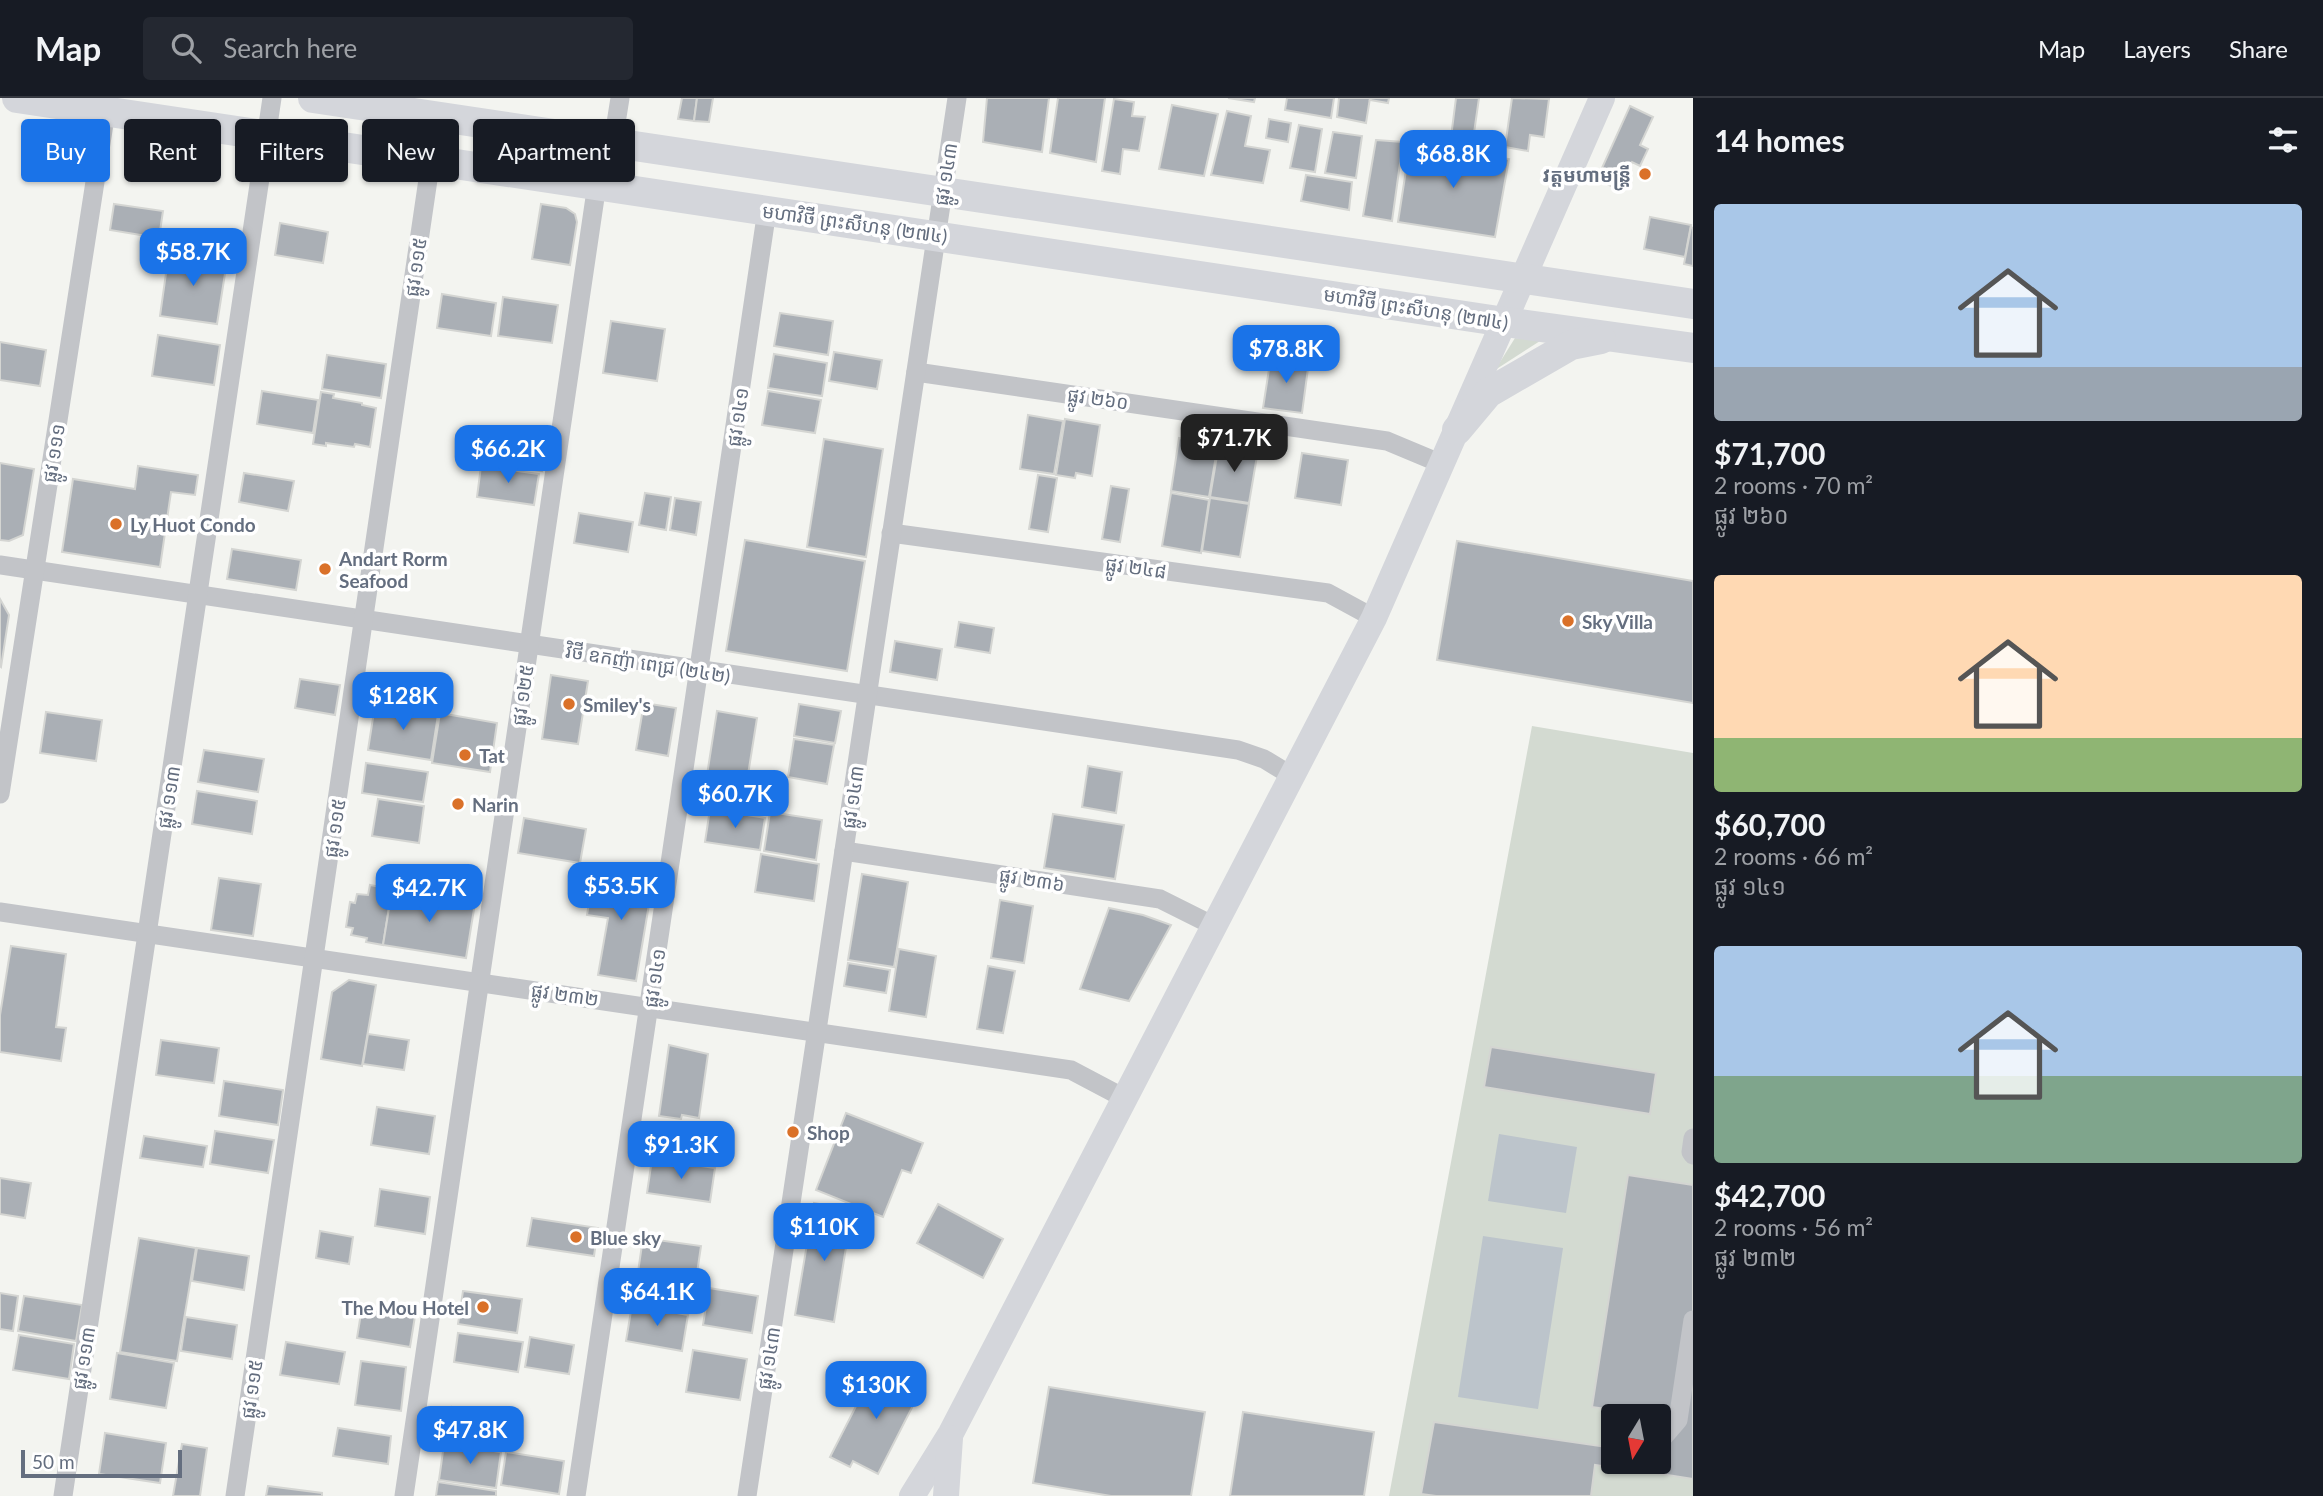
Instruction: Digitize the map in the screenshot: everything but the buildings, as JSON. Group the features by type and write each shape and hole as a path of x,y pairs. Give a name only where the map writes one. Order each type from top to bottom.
{"main road":[{"name":"មហាវិថី ព្រះសីហនុ (២៧៤)","path":"18,98 235,130"},
{"path":"313,98 473,121"},
{"path":"635,145 1693,304"},
{"name":"មហាវិថី ព្រះសីហនុ (២៧៤)","path":"459,163 1505,322 1693,348"},
{"path":"1457,430 1488,393 1571,345 1614,336"}],"street":[{"name":"ផ្លូវ ១១៣","path":"269,119 272,98"},
{"path":"617,119 620,98"},
{"name":"ផ្លូវ ១៤៣","path":"747,1496 957,98"},
{"path":"912,1496 951,1433 1374,618 1602,98"},
{"name":"ផ្លូវ ១១១","path":"0,794 106,111"},
{"name":"ផ្លូវ ១១៣","path":"63,1496 260,182"},
{"name":"ផ្លូវ ១១៥","path":"235,1496 365,620 427,182"},
{"name":"ផ្លូវ ១២៥","path":"404,1496 597,184"},
{"name":"ផ្លូវ ១៤១","path":"576,1496 767,210"},
{"name":"ផ្លូវ ២៦០","path":"916,372 1387,441 1442,464"},
{"name":"ផ្លូវ ២៤៨","path":"891,533 1328,593 1374,618"},
{"name":"វិថី ឧកញ៉ា ពេជ្រ (២៤២)","path":"0,565 1238,750 1264,760 1292,776"},
{"name":"ផ្លូវ ២៣៦","path":"844,851 1160,899 1214,926"},
{"name":"ផ្លូវ ២៣២","path":"0,912 1071,1070 1124,1098"},
{"path":"1693,1138 1693,1155"},
{"path":"1671,1428 1678,1420 1693,1320"},
{"path":"946,1496 951,1433"}],"shaded area":[{"path":"1515,338 1540,341 1495,370"},
{"path":"1532,726 1693,753 1693,1496 1389,1496"},
{"path":"1499,1134 1577,1147 1566,1213 1488,1201"},
{"path":"1483,1236 1563,1248 1538,1409 1458,1397"}],"place":[{"name":"វត្តមហាមន្រ្តី","path":"1645,174"},
{"name":"Ly Huot Condo","path":"116,524"},
{"name":"Andart Rorm Seafood","path":"325,569"},
{"name":"Sky Villa","path":"1568,621"},
{"name":"Smiley's","path":"569,704"},
{"name":"Tat","path":"465,755"},
{"name":"Narin","path":"458,804"},
{"name":"Shop","path":"793,1132"},
{"name":"Blue sky","path":"576,1237"},
{"name":"The Mou Hotel","path":"483,1307"}]}
